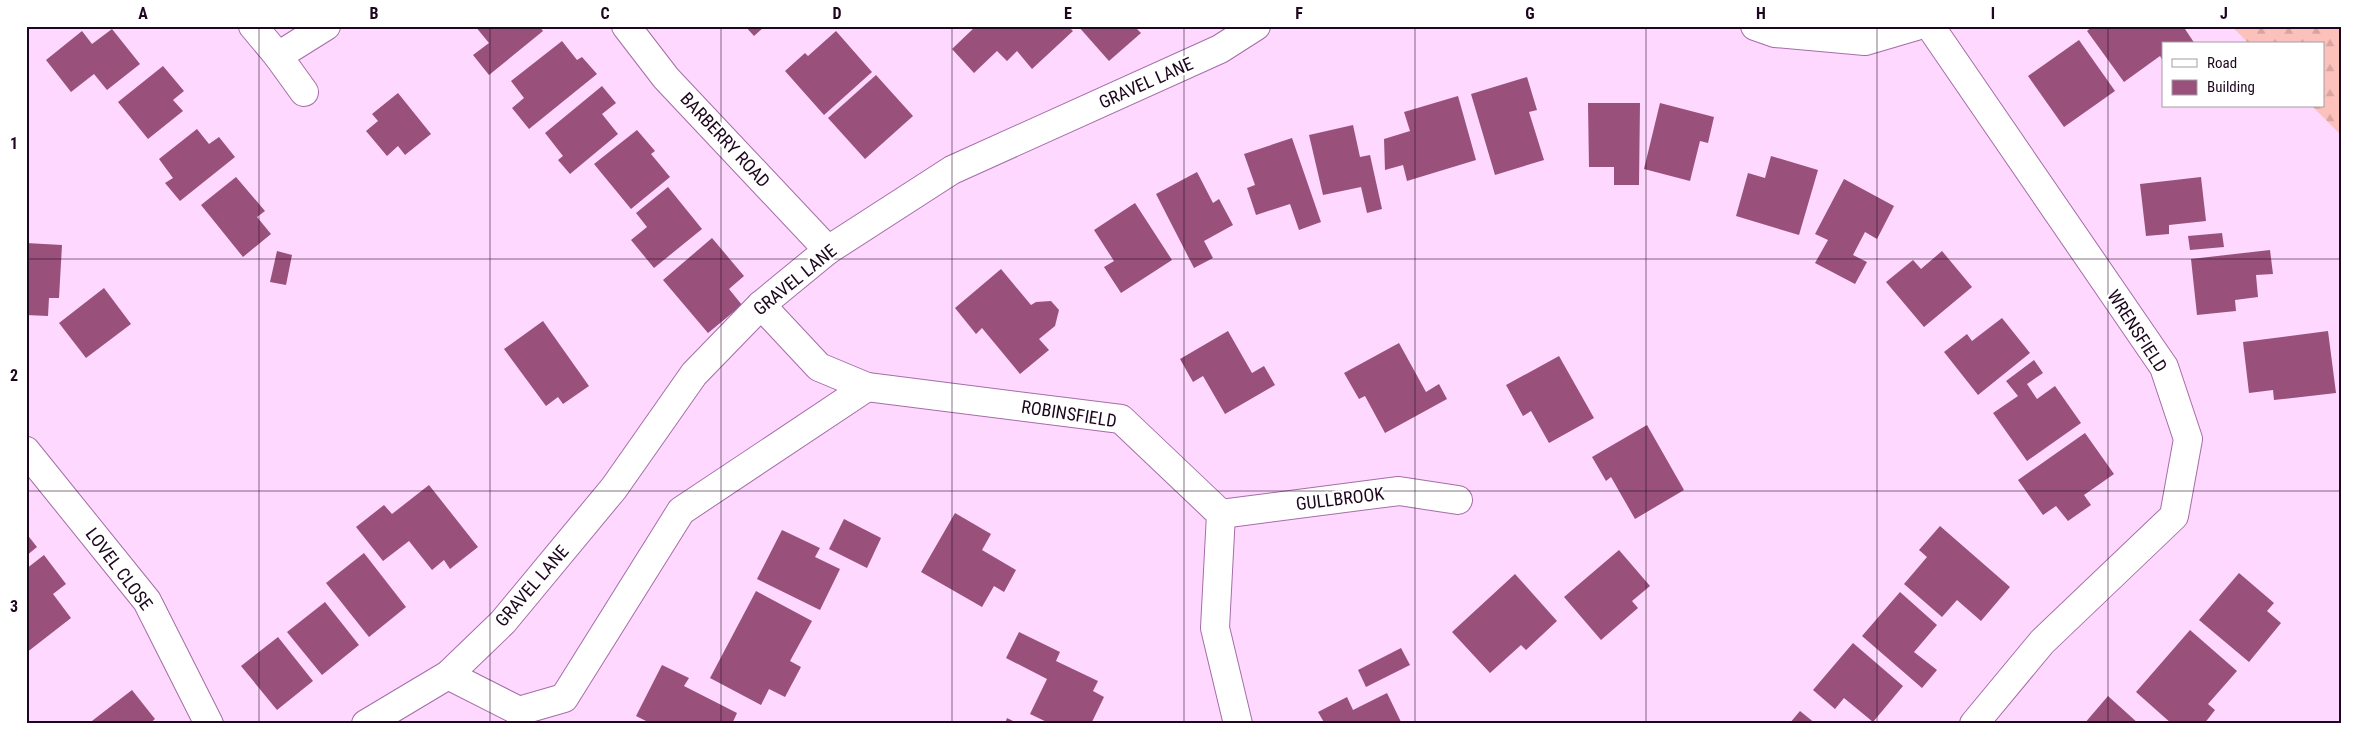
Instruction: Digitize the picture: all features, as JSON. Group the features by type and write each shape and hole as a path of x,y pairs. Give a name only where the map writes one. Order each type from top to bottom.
{"street":[{"path":"253,26 304,92"},
{"path":"278,56 326,26"},
{"name":"BARBERRY ROAD","path":"626,26 666,78 828,250"},
{"name":"GRAVEL LANE","path":"366,724 448,675 503,622 614,488 694,374 762,304 828,250 952,170 1220,49 1256,26"},
{"path":"1755,26 1775,33 1865,40 1916,26"},
{"name":"WRENSFIELD","path":"1930,26 2164,367 2188,439 2174,516 2042,642 1974,724"},
{"name":"ROBINSFIELD","path":"762,304 819,367 867,387 1121,419 1221,514"},
{"path":"448,675 519,711 564,698 682,511 867,387"},
{"name":"LOVEL CLOSE","path":"26,451 147,601 208,724"},
{"name":"GULLBROOK","path":"1221,514 1399,491 1458,500"},
{"path":"1221,514 1215,628 1238,724"}],"green space":[{"path":"2232,26 2341,26 2341,135 2314,108 2324,108 2324,42 2247,42"}],"building":[{"path":"475,26 539,26 543,31 489,75 473,55 489,43"},
{"path":"745,26 765,26 754,36"},
{"path":"976,26 1068,26 1073,31 1032,69 1017,51 1007,61 997,51 974,73 952,49"},
{"path":"1078,26 1134,26 1141,33 1109,61"},
{"path":"2093,26 2183,26 2194,42 2162,42 2162,59 2160,56 2124,82 2087,31"},
{"path":"112,29 140,64 107,90 94,74 71,92 46,60 82,31 92,44"},
{"path":"836,31 872,72 824,115 785,71 805,53 808,56"},
{"path":"2079,40 2115,91 2064,127 2028,76"},
{"path":"562,41 577,60 582,57 597,74 529,129 512,108 524,98 511,81"},
{"path":"163,66 184,91 173,100 183,111 148,139 118,102"},
{"path":"876,75 913,116 865,159 828,118"},
{"path":"1527,77 1537,110 1529,112 1544,160 1495,175 1471,94"},
{"path":"602,86 616,103 602,114 618,134 570,174 558,160 563,156 545,133"},
{"path":"398,93 431,134 405,155 398,146 387,156 366,131 378,121 372,114"},
{"path":"1458,96 1476,160 1407,181 1403,165 1385,170 1384,139 1410,131 1404,112"},
{"path":"1588,103 1640,103 1639,185 1614,185 1614,167 1589,167"},
{"path":"1660,103 1714,117 1708,143 1700,141 1690,181 1644,169"},
{"path":"1353,125 1360,157 1370,155 1382,209 1367,213 1361,187 1323,195 1309,135"},
{"path":"197,129 209,144 219,137 235,157 180,201 165,183 173,178 159,159"},
{"path":"637,130 655,151 651,154 670,177 631,209 594,164"},
{"path":"1292,138 1321,222 1299,230 1290,204 1256,215 1247,188 1255,185 1244,154"},
{"path":"1771,156 1818,170 1799,235 1736,216 1748,173 1765,178"},
{"path":"1197,172 1213,203 1219,199 1233,225 1204,241 1213,258 1194,268 1156,194"},
{"path":"236,177 265,211 257,217 271,234 243,257 201,205"},
{"path":"2201,177 2206,221 2169,225 2169,234 2146,236 2140,184"},
{"path":"1844,179 1894,206 1877,239 1865,232 1853,255 1867,262 1855,284 1815,263 1828,240 1815,234"},
{"path":"668,187 702,229 654,268 631,240 647,227 636,213"},
{"path":"1135,203 1172,260 1121,293 1104,267 1114,261 1094,230"},
{"path":"2222,233 2224,247 2190,250 2188,236"},
{"path":"712,238 744,276 729,289 742,305 708,333 663,280"},
{"path":"26,243 62,245 59,298 49,298 48,316 26,315"},
{"path":"2270,250 2273,274 2256,275 2258,297 2235,300 2236,311 2197,315 2191,259"},
{"path":"277,251 292,255 286,285 270,282"},
{"path":"1942,251 1972,287 1924,327 1886,282 1913,260 1921,269"},
{"path":"1001,269 1031,305 1036,302 1051,301 1059,310 1055,326 1039,339 1049,350 1020,374 982,328 976,334 955,308"},
{"path":"104,288 131,324 86,358 59,323"},
{"path":"2002,318 2030,353 1978,395 1944,352 1967,334 1972,341"},
{"path":"543,321 589,386 563,404 558,397 546,406 504,349"},
{"path":"1228,331 1252,373 1264,366 1275,385 1225,414 1203,376 1193,382 1180,359"},
{"path":"2328,331 2336,393 2274,400 2273,390 2249,393 2243,342"},
{"path":"1399,343 1426,392 1439,384 1447,399 1385,433 1365,396 1359,399 1344,373"},
{"path":"1559,356 1594,418 1549,443 1531,411 1523,416 1506,385"},
{"path":"2034,360 2043,373 2027,384 2037,399 2055,386 2081,423 2027,461 1993,413 2018,396 2006,381"},
{"path":"1647,425 1684,490 1635,519 1611,477 1606,481 1592,457"},
{"path":"2085,433 2114,474 2084,495 2091,505 2068,521 2056,506 2043,515 2018,480"},
{"path":"429,485 478,547 450,569 444,560 432,570 409,541 383,561 356,527 384,505 392,514"},
{"path":"955,513 991,534 982,550 1016,570 1004,592 994,586 982,607 921,572"},
{"path":"844,519 881,538 867,568 829,549"},
{"path":"1940,526 2010,587 1981,621 1957,600 1942,617 1904,584 1927,557 1919,550"},
{"path":"782,530 820,548 815,557 840,569 820,610 757,579"},
{"path":"26,533 37,547 26,556"},
{"path":"1619,550 1650,586 1632,601 1638,608 1601,640 1564,597"},
{"path":"364,553 406,607 369,637 326,583"},
{"path":"44,555 66,584 53,594 71,618 26,653 26,569"},
{"path":"2239,573 2274,603 2267,611 2281,623 2249,662 2199,620"},
{"path":"1515,574 1557,621 1526,650 1521,645 1490,673 1452,632"},
{"path":"756,591 812,621 790,661 801,667 785,697 769,689 761,705 710,678"},
{"path":"1900,592 1937,625 1914,652 1937,670 1922,688 1862,636"},
{"path":"325,602 359,645 322,675 287,632"},
{"path":"2190,630 2237,671 2208,704 2215,710 2204,724 2172,724 2136,692"},
{"path":"1019,632 1060,652 1056,661 1098,681 1093,691 1104,697 1091,724 1051,724 1030,714 1047,679 1006,658"},
{"path":"278,637 313,681 277,710 241,666"},
{"path":"1853,643 1903,686 1873,722 1844,698 1835,709 1813,690"},
{"path":"1401,648 1410,665 1366,687 1358,670"},
{"path":"662,665 689,678 684,686 737,713 732,724 652,724 636,716"},
{"path":"132,690 155,719 149,724 88,724"},
{"path":"1387,693 1402,724 1325,724 1318,712 1347,697 1353,710"},
{"path":"2108,696 2139,724 2084,724"},
{"path":"1800,711 1816,724 1789,724"},
{"path":"1007,718 1019,724 1005,724"}]}
